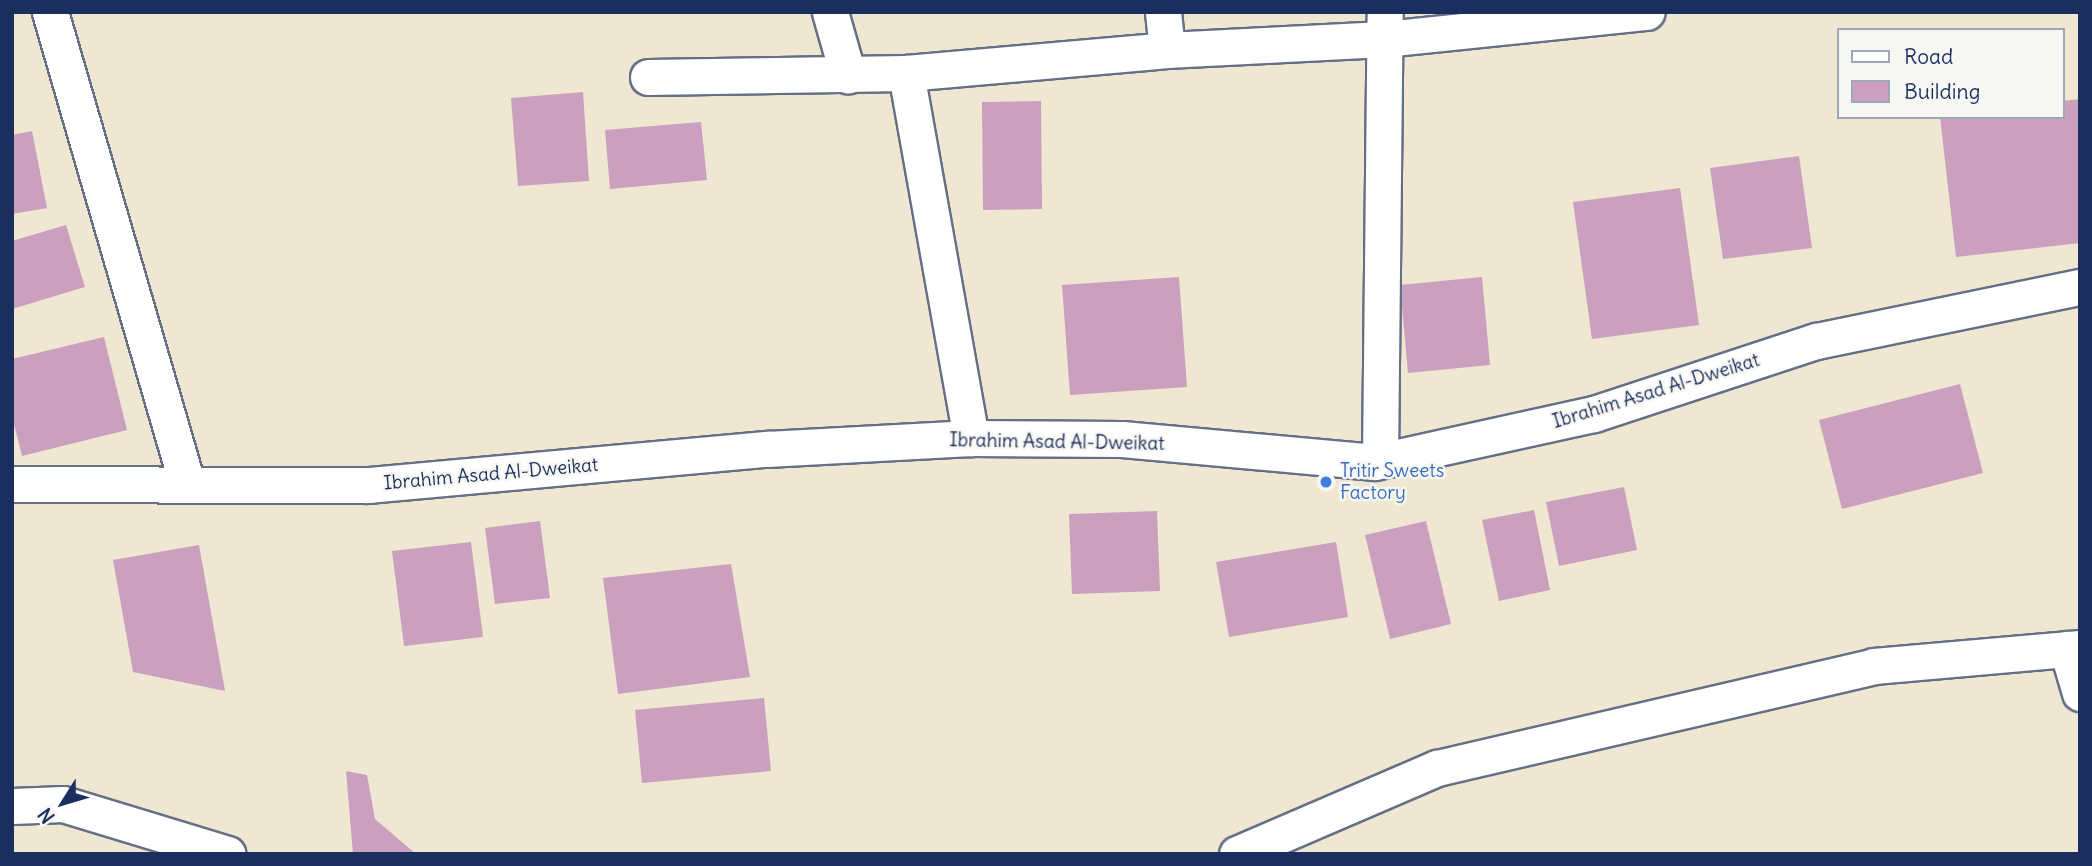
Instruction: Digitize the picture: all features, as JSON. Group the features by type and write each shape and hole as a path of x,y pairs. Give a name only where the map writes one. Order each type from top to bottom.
{"street":[{"path":"50,12 187,484"},
{"path":"830,12 848,75"},
{"path":"1163,12 1167,50"},
{"path":"648,77 906,73 1167,50 1385,25 1647,12"},
{"path":"1380,460 1385,25"},
{"path":"906,73 971,438"},
{"name":"Ibrahim Asad Al-Dweikat","path":"12,484 368,485 767,449 971,438 1122,439 1380,460 1594,414 1816,341 2080,287"},
{"path":"1237,854 1437,768 1874,666 2073,648 2080,693"},
{"path":"12,806 62,804 228,854"}],"building":[{"path":"583,92 589,181 518,186 511,98"},
{"path":"2080,99 2080,243 1956,257 1940,119 2064,119 2064,101"},
{"path":"1041,101 1042,209 983,210 982,102"},
{"path":"701,122 707,180 610,189 605,130"},
{"path":"32,131 47,208 12,214 12,135"},
{"path":"1799,156 1812,248 1723,259 1710,168"},
{"path":"1680,188 1699,325 1592,339 1573,202"},
{"path":"66,225 85,287 12,309 12,241"},
{"path":"1179,277 1187,387 1070,395 1062,285"},
{"path":"1482,277 1490,365 1408,373 1400,285"},
{"path":"104,337 127,430 22,456 12,416 12,359"},
{"path":"1960,384 1983,473 1842,509 1819,420"},
{"path":"1624,487 1637,550 1559,566 1546,502"},
{"path":"1534,510 1550,590 1499,601 1482,520"},
{"path":"1157,511 1160,591 1072,594 1069,514"},
{"path":"540,521 550,598 495,604 485,528"},
{"path":"1426,521 1451,624 1390,639 1365,535"},
{"path":"471,542 483,637 404,646 392,551"},
{"path":"1336,542 1348,617 1229,637 1216,562"},
{"path":"199,545 225,691 133,672 113,560"},
{"path":"731,564 750,677 618,694 603,578"},
{"path":"764,698 771,771 642,783 635,710"},
{"path":"346,771 367,775 375,819 416,854 353,854"}],"place":[{"name":"Tritir Sweets Factory","path":"1326,482"}]}
